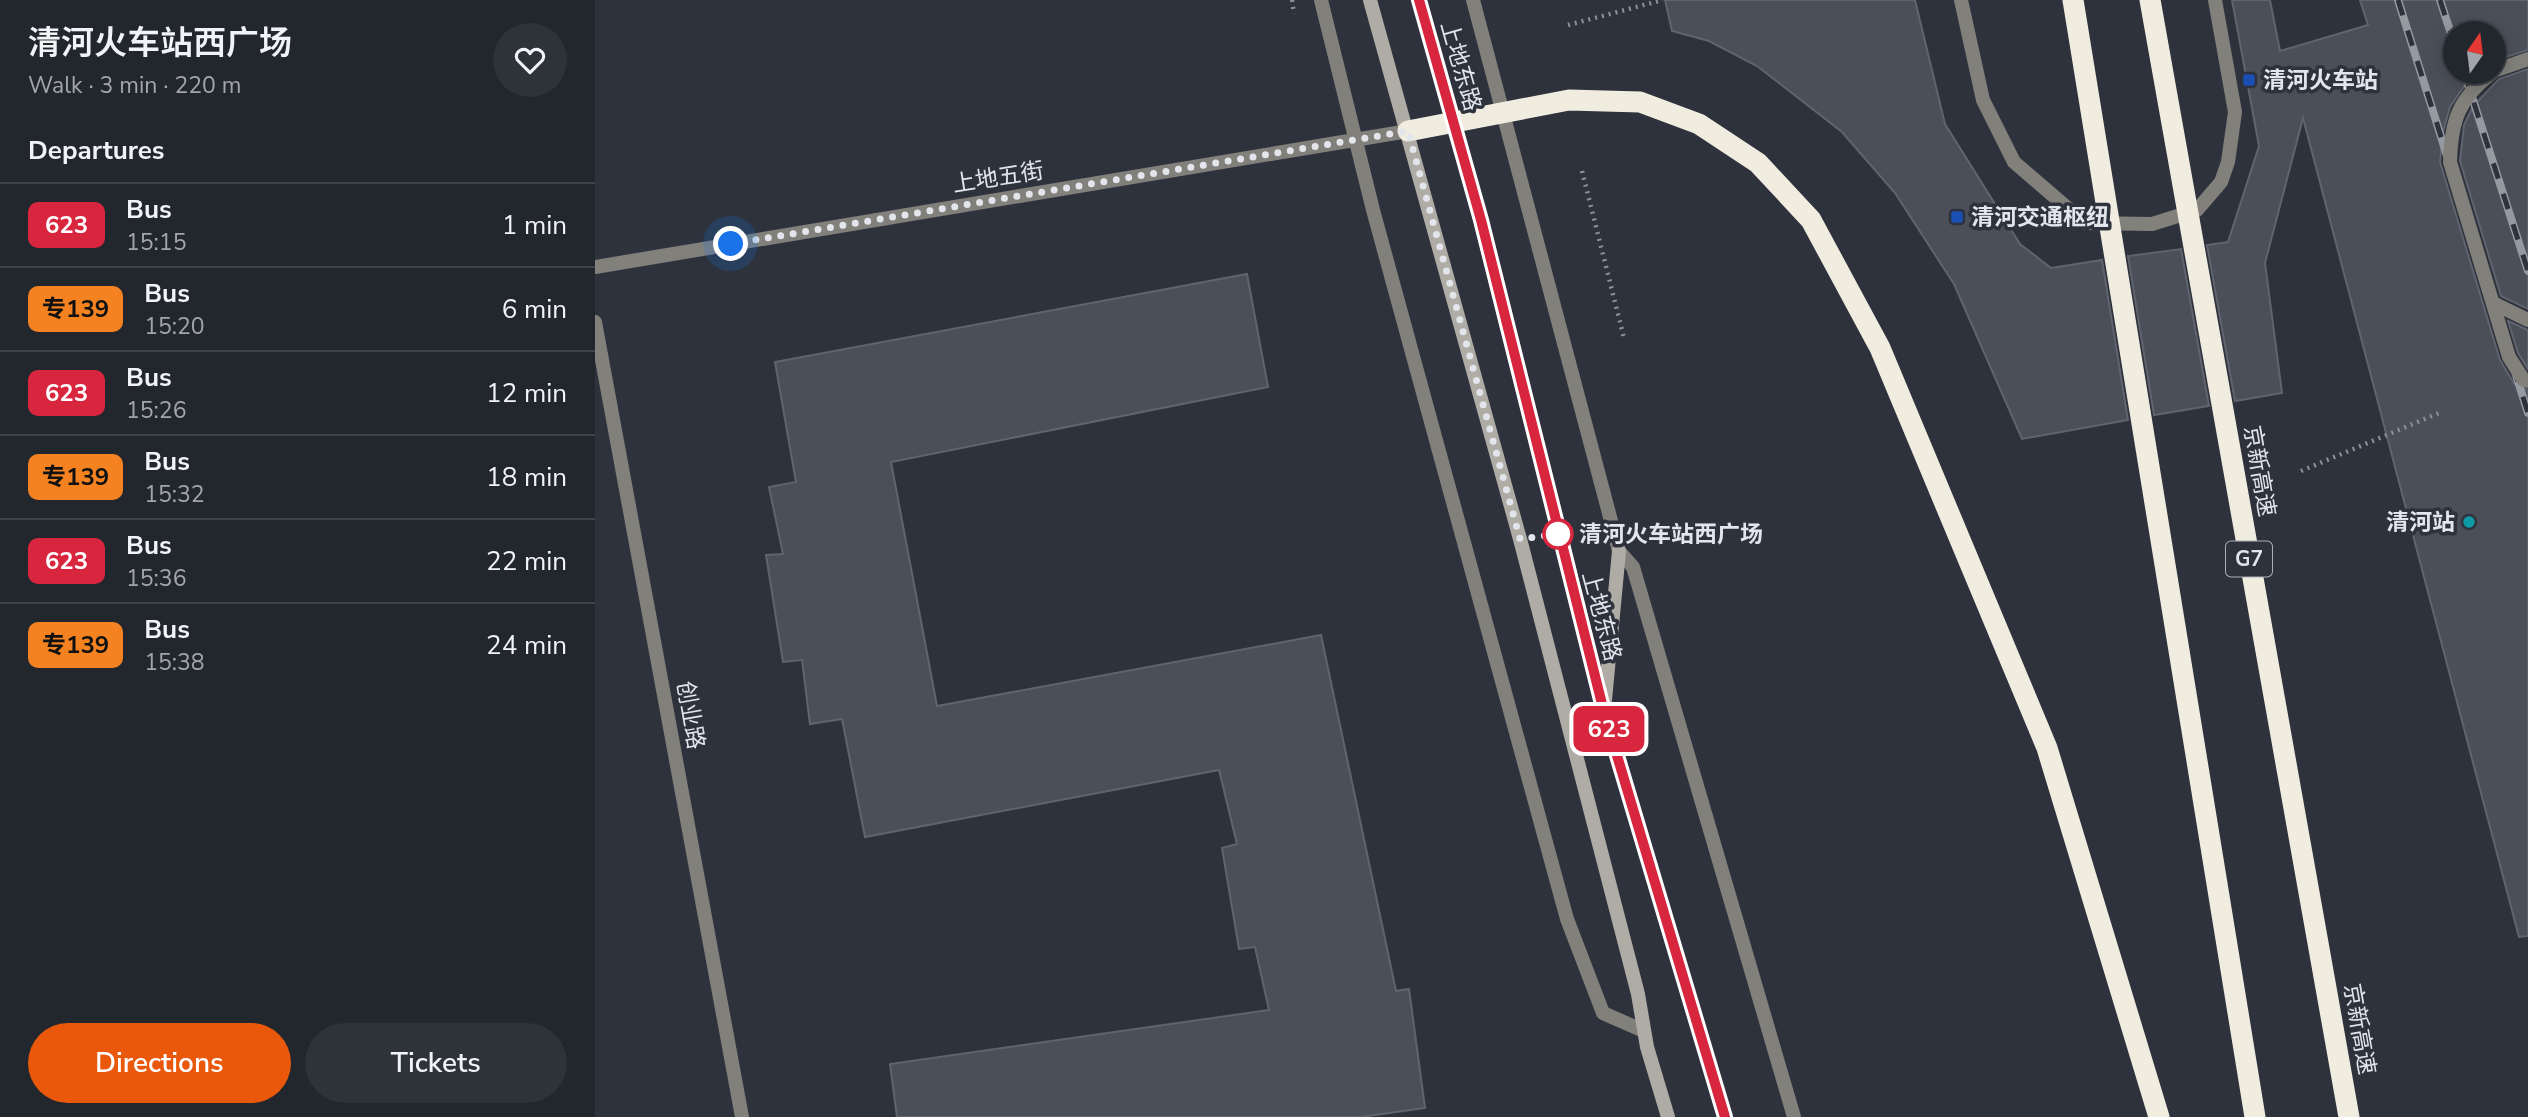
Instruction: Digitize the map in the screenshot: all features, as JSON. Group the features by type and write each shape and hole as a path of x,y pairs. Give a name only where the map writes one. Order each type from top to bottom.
{"highway":[{"path":"2073,0 2255,1117"},
{"name":"京新高速","path":"2150,0 2349,1117"},
{"path":"1408,131 1569,100 1640,102 1699,124 1758,163 1811,220 1879,348 2047,748 2159,1117"}],"main road":[{"path":"1370,0 1520,539 1668,1117"},
{"name":"上地东路","path":"1419,0 1532,417 1559,541 1604,712 1725,1117"},
{"path":"1604,712 1619,551"}],"street":[{"path":"1321,0 1356,140 1567,919 1603,1013 1644,1031"},
{"path":"1473,0 1619,551 1633,567 1794,1117"},
{"path":"1961,0 1983,100 2014,162 2085,223 2152,225 2197,210 2221,183 2228,162 2235,112 2215,0"},
{"path":"2506,67 2528,59"},
{"path":"2476,84 2462,103 2451,132 2450,162 2509,356 2523,379 2528,381"},
{"name":"上地五街","path":"595,267 1408,131"},
{"path":"2495,304 2528,320"},
{"name":"创业路","path":"595,322 742,1117"}],"path":[{"path":"1291,0 1294,14"},
{"path":"1568,25 1663,0"},
{"path":"1582,171 1624,338"},
{"path":"2301,471 2439,413"}],"building":[{"name":"清河交通枢纽","path":"1665,0 1915,0 1945,124 2020,244 2051,268 2102,260 2128,420 2022,439 1954,284 1895,193 1842,132 1757,66 1709,41 1672,31"},
{"name":"清河站","path":"2232,0 2270,0 2280,51 2368,25 2360,0 2528,0 2528,50 2506,57 2506,21 2443,21 2443,84 2466,84 2450,107 2443,132 2440,162 2500,360 2515,385 2528,390 2528,936 2519,937 2303,118 2265,263 2282,393 2235,401 2207,245 2228,242 2259,146"},
{"path":"2528,69 2528,309 2501,296 2460,161 2464,125 2473,106 2494,84 2506,84 2506,77"},
{"path":"2181,249 2209,406 2154,415 2128,256"},
{"path":"1247,274 1268,387 891,462 937,706 1321,635 1396,991 1409,989 1425,1108 1361,1117 897,1117 890,1064 1269,1010 1255,947 1239,949 1222,848 1237,844 1219,770 865,837 842,719 810,724 802,660 783,662 766,555 783,554 769,487 796,482 775,362"},
{"path":"2508,321 2528,330 2528,369 2518,353"}],"railway":[{"path":"2398,0 2528,413"},
{"path":"2440,0 2447,21"},
{"path":"2468,84 2528,271"}],"bus line":[{"name":"623","path":"1419,0 1481,220 1532,417 1559,541 1604,712 1725,1117"}],"place":[{"name":"清河火车站","path":"2249,80"},
{"name":"清河交通枢纽","path":"1957,217"},
{"name":"清河站","path":"2469,522"},
{"name":"清河火车站西广场","path":"1558,534"}],"route":[{"path":"731,244 1408,131 1520,539 1558,534"}]}
